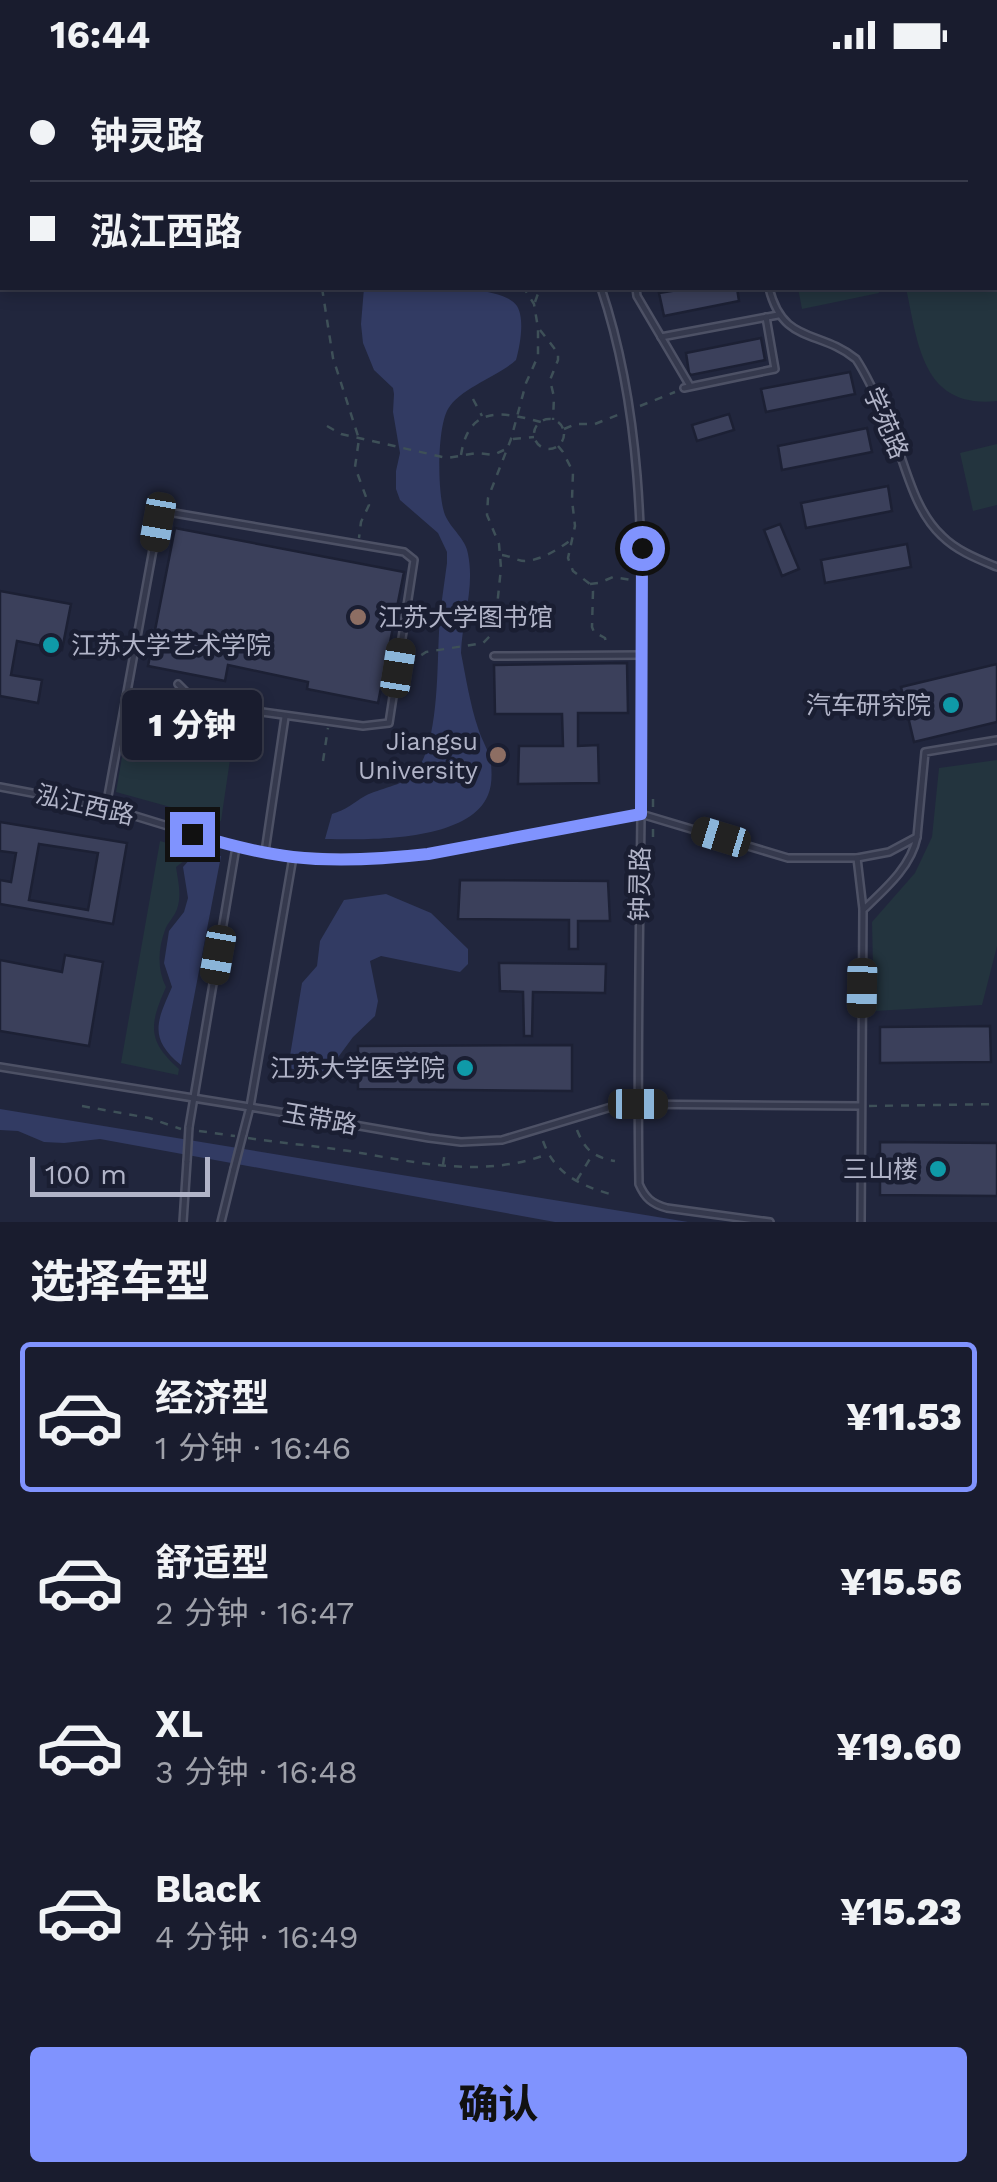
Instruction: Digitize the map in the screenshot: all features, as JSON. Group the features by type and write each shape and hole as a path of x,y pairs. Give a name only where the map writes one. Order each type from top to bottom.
{"lane":[{"name":"钟灵路","path":"602,290 620,358 637,460 642,534 639,1184 654,1204 667,1208 770,1222"},
{"path":"636,290 687,387 775,369 766,316"},
{"path":"661,336 778,314 770,290"},
{"name":"学苑路","path":"778,314 791,326 856,359 892,431 916,498 928,519 943,537 969,555 997,567"},
{"path":"106,806 162,517 174,513 359,544 404,552 414,560 388,723 363,726 197,703 178,684"},
{"path":"494,656 642,655"},
{"path":"265,852 285,717"},
{"path":"863,910 914,852 925,752 997,740"},
{"name":"泓江西路","path":"0,786 106,806 236,847 293,857 361,859 428,854 641,814"},
{"path":"641,814 788,858 857,858 889,852 917,837"},
{"path":"182,1222 193,1099 236,847"},
{"path":"221,1222 250,1107 293,857"},
{"path":"857,858 863,910 861,1222"},
{"name":"玉带路","path":"0,1067 429,1138 476,1142 502,1140 621,1104 861,1106"}],"path":[{"path":"322,290 333,358 359,439 354,467 367,497 368,510 361,522 359,544"},
{"path":"398,668 421,653 466,648 491,635 499,599 500,555 487,508 490,490 538,356 534,304 525,290"},
{"path":"534,304 539,290"},
{"path":"538,328 558,353 550,380 554,396 552,420"},
{"path":"640,406 687,387"},
{"path":"473,399 483,417"},
{"path":"461,456 470,427 483,417 500,413 558,423 563,437 558,446 542,447 534,436 541,422"},
{"path":"562,429 620,414"},
{"path":"327,426 341,434 442,458 493,455 508,448"},
{"path":"511,439 534,436"},
{"path":"558,446 573,472 576,518 568,554 570,564 590,584 613,577 631,580"},
{"path":"500,555 533,560 573,538"},
{"path":"590,584 594,595 592,627 605,638 606,655"},
{"path":"323,761 329,722"},
{"path":"861,1106 997,1104"},
{"path":"82,1106 149,1118 178,1128 443,1166 497,1166 548,1154"},
{"path":"577,1130 592,1155 615,1161"},
{"path":"544,1141 556,1165 576,1181 610,1194"},
{"path":"443,1166 445,1151"},
{"path":"576,1181 592,1155"}],"shaded area":[{"path":"798,290 878,290 879,293 802,309"},
{"path":"906,290 997,290 997,401 972,401 938,383 920,350"},
{"path":"997,444 997,505 973,511 960,453"},
{"path":"127,728 232,746 221,821 116,792"},
{"path":"997,760 997,946 982,1005 874,1011 872,922 915,873 932,837 939,768"},
{"path":"160,841 209,855 192,855 176,867 178,904 165,930 160,952 166,987 154,1031 161,1049 179,1069 178,1075 121,1063"}],"water":[{"path":"364,290 491,292 517,306 521,318 516,360 454,402 444,418 440,445 442,505 468,554 470,579 461,653 475,719 490,759 491,780 488,795 477,810 439,830 390,838 325,839 332,814 403,781 422,762 435,706 447,563 447,552 438,533 400,500 396,489 400,453 393,388 374,370 363,343"},
{"path":"198,856 221,856 181,1065 164,1046 158,1029 172,987 164,963 169,931 184,912 188,898 183,867"},
{"path":"386,894 431,913 468,949 468,964 460,972 381,956 370,961 378,1001 375,1016 353,1037 325,1075 288,1068 302,983 317,966 320,941 344,900"},
{"path":"0,1109 688,1222 555,1222 100,1139 44,1142 18,1131 0,1130"}],"building":[{"path":"737,290 739,301 664,316 659,293"},
{"path":"761,338 765,360 689,373 686,353"},
{"path":"850,372 855,394 766,412 761,389"},
{"path":"729,414 734,430 697,441 692,425"},
{"path":"867,428 872,452 782,470 778,446"},
{"path":"888,486 892,511 806,528 801,503"},
{"path":"780,524 799,569 782,576 764,530"},
{"name":"江苏大学图书馆","path":"175,528 404,572 378,703 307,689 308,682 228,665 225,681 148,666"},
{"path":"907,544 911,567 825,583 821,560"},
{"name":"江苏大学艺术学院","path":"0,591 71,604 62,650 17,641 11,675 42,680 38,703 0,696"},
{"path":"627,663 628,713 578,713 578,746 598,745 599,783 518,784 519,746 563,746 562,714 495,714 494,665"},
{"name":"汽车研究院","path":"997,664 997,722 914,742 901,687"},
{"path":"0,822 127,843 113,924 0,904 0,880 11,882 16,853 0,851","holes":["39,844 98,853 88,910 29,900"]},
{"path":"460,880 608,881 610,921 578,921 578,949 569,949 569,920 458,919"},
{"path":"65,955 103,962 89,1046 0,1031 0,960 62,972"},
{"path":"499,963 606,964 605,993 533,992 532,1036 524,1036 523,992 500,991"},
{"path":"990,1026 991,1062 880,1063 880,1027"},
{"name":"江苏大学医学院","path":"572,1045 572,1091 358,1089 358,1046"},
{"name":"三山楼","path":"880,1142 997,1143 997,1196 880,1195"}],"place":[{"name":"江苏大学图书馆","path":"358,617"},
{"name":"江苏大学艺术学院","path":"51,645"},
{"name":"汽车研究院","path":"951,705"},
{"name":"Jiangsu University","path":"498,755"},
{"name":"江苏大学医学院","path":"465,1068"},
{"name":"三山楼","path":"938,1169"}],"route":[{"path":"192,834 293,857 394,858 641,814 642,548"}]}
